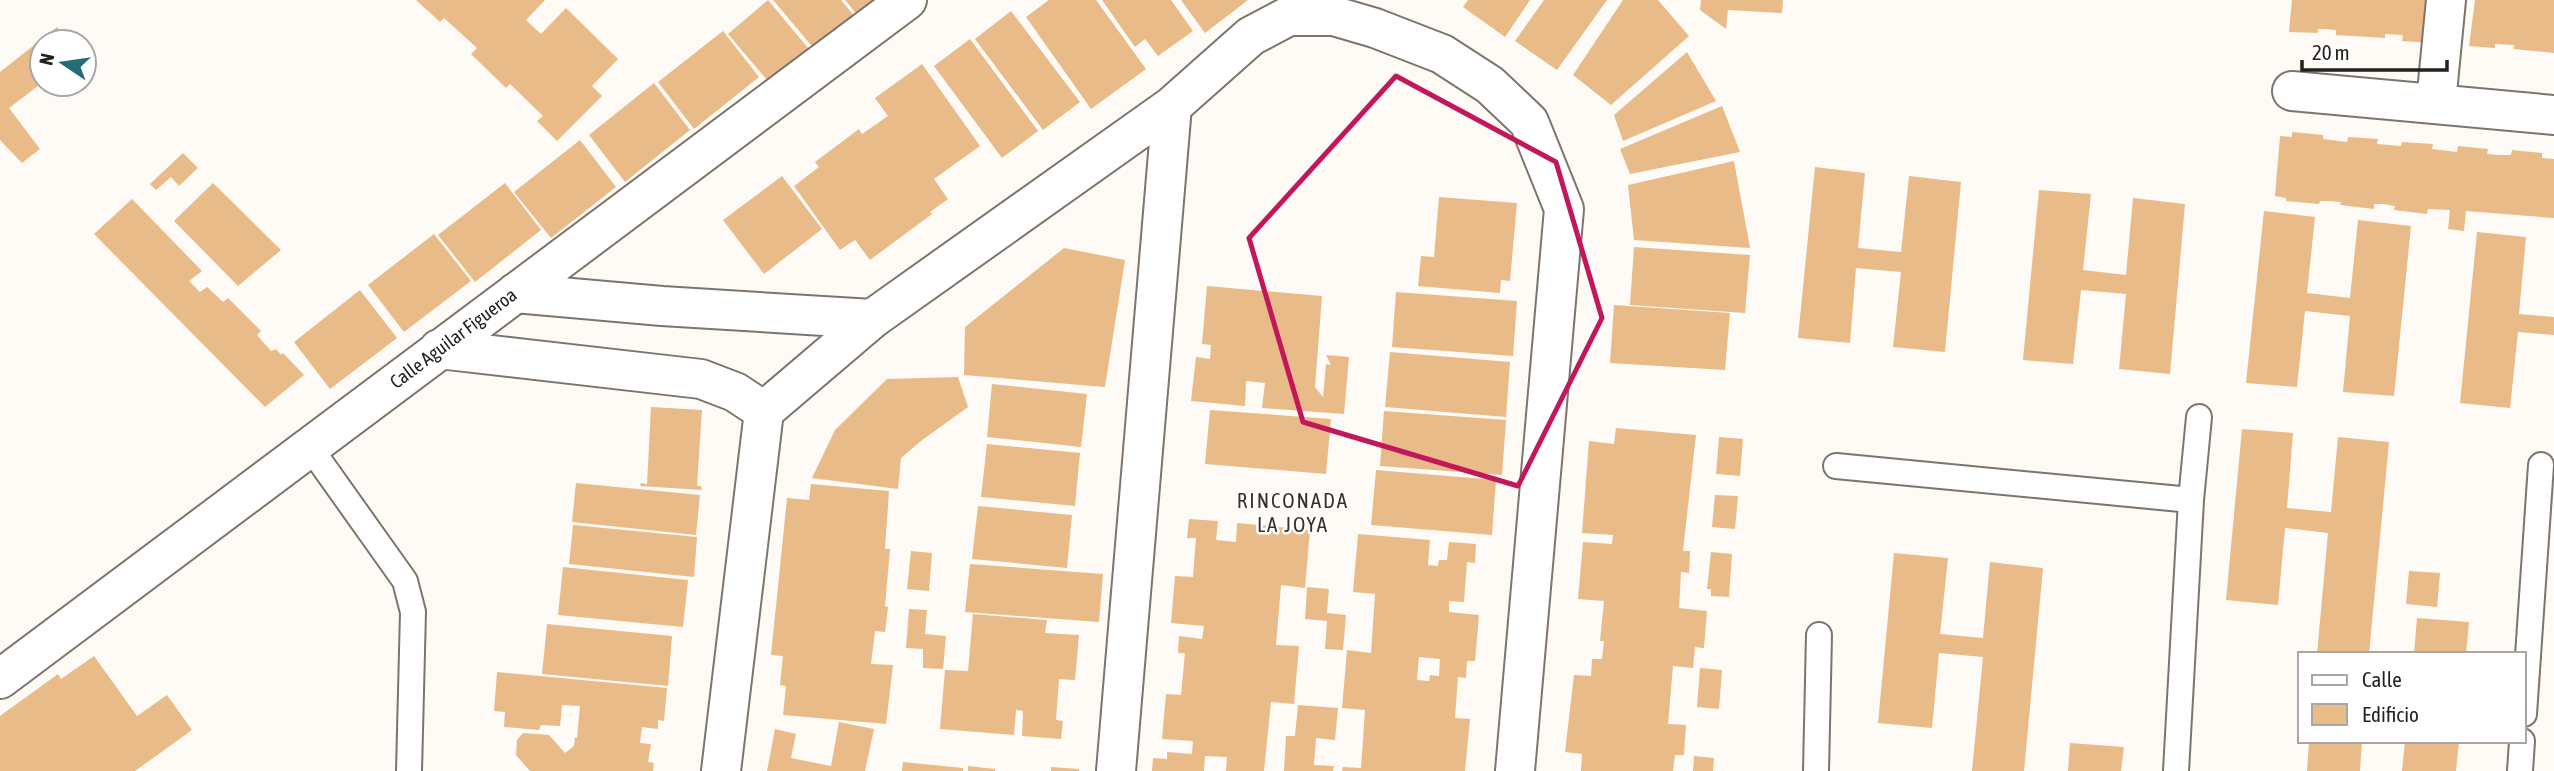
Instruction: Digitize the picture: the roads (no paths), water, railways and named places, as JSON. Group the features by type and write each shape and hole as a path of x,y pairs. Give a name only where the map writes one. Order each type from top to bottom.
{"street":[{"name":"Calle Aguilar Figueroa","path":"0,678 908,0"},
{"path":"2436,103 2446,0"},
{"path":"721,771 764,411 872,319 1172,106 1251,36 1289,16 1334,16 1375,27 1442,54 1490,85 1529,122 1564,209 1515,771"},
{"path":"2292,91 2554,115"},
{"path":"1116,771 1172,106"},
{"path":"515,293 662,306 872,319"},
{"path":"439,349 701,379 735,393 764,411"}],"lane":[{"path":"2176,771 2191,499 2199,417"},
{"path":"309,446 405,581 410,596 413,612 408,771"},
{"path":"2526,685 2541,465"},
{"path":"1836,466 2191,499"},
{"path":"1816,771 1819,635"},
{"path":"2520,771 2522,743"}],"district":[{"name":"RINCONADA LA JOYA","path":"1293,512"}]}
